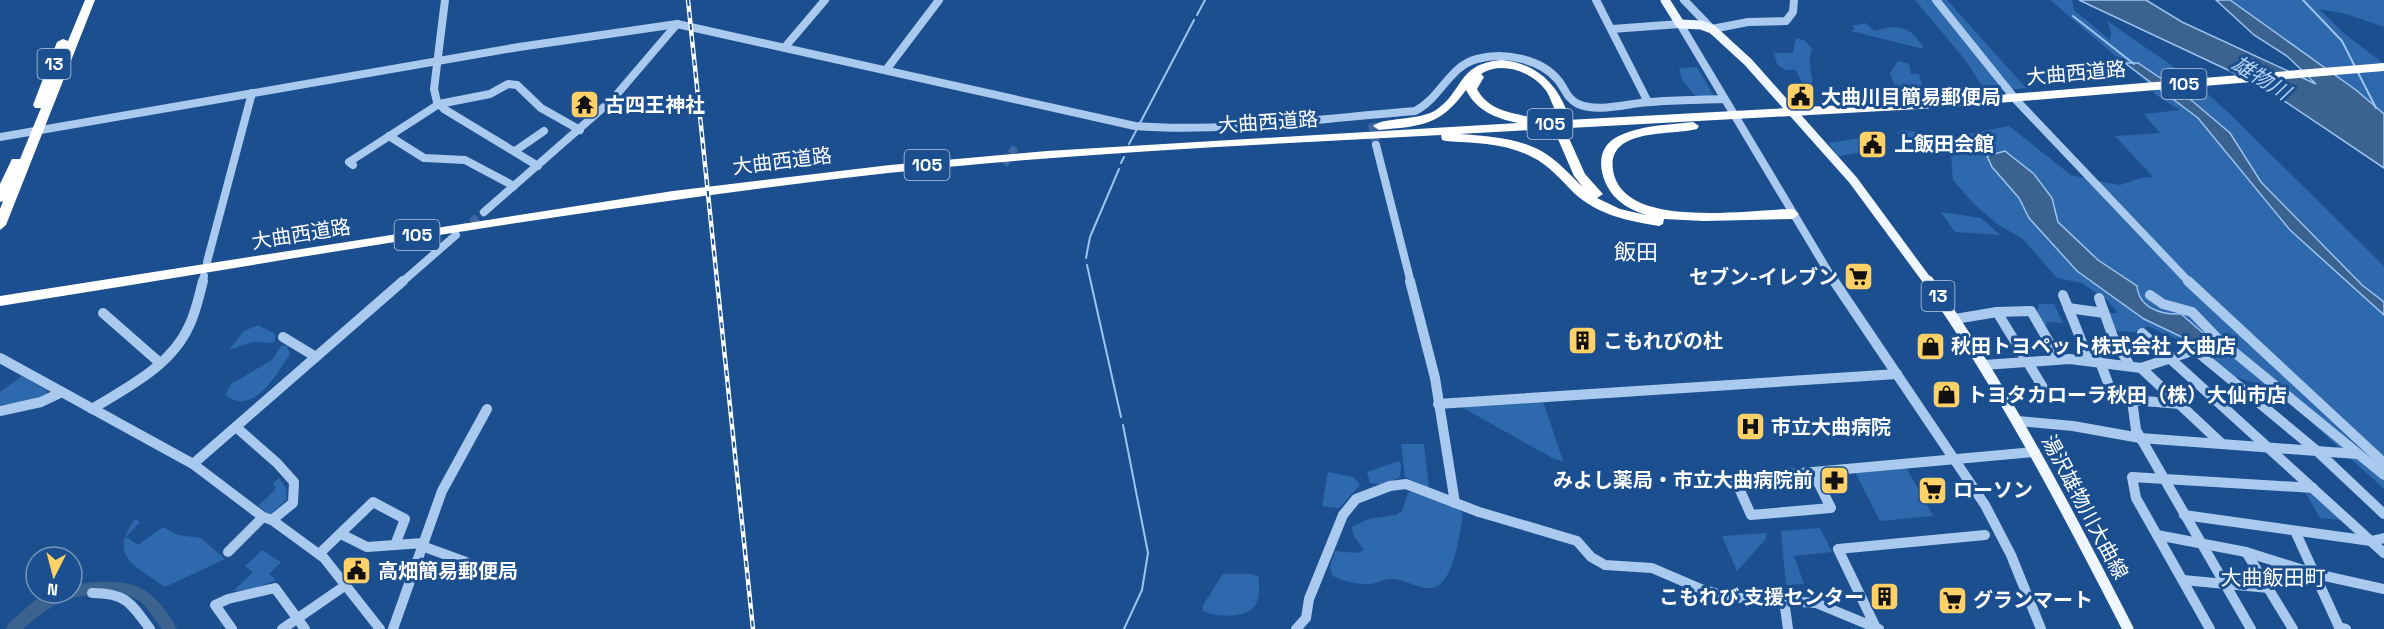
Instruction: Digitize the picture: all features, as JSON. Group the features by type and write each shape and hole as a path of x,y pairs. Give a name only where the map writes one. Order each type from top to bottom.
{"highway":[{"name":"13","path":"0,198 35,129 51,70 82,0"},
{"name":"13","path":"0,225 35,129 90,0"},
{"path":"51,70 47,65 58,40"},
{"path":"1114,151 1415,122 1444,110 1476,71 1496,64 1520,67 1537,76 1552,91 1557,111 1541,87 1519,72 1499,68 1489,70 1474,81 1471,89 1479,102 1494,112 1525,120 1718,119"},
{"name":"大曲西道路","path":"160,276 673,195 901,168 1114,151 1380,140 1985,101 2384,67"},
{"path":"1638,207 1624,199 1610,181 1606,165 1610,149 1630,136 1718,119"},
{"path":"1380,140 1448,137 1512,146 1535,153 1548,161 1593,201 1608,210 1626,216 1661,222 1723,224 1768,221 1793,214"},
{"path":"1661,222 1625,211 1597,194 1580,176 1568,139 1588,176 1608,193 1638,207 1666,215 1688,217 1762,212 1793,214"},
{"path":"0,301 160,276"},
{"path":"0,308 160,276"}],"main road":[{"path":"1665,0 1680,24 1701,25 1712,29"},
{"name":"湯沢雄物川大曲線","path":"1712,29 1771,86 1835,157 1955,319 2018,421 2128,629"}],"street":[{"path":"445,0 434,89 439,104 538,166"},
{"path":"785,47 825,0"},
{"path":"886,70 939,0"},
{"path":"1596,0 1648,102"},
{"path":"1684,0 1712,29 1748,22 1786,21 1793,12 1794,0"},
{"path":"1936,0 2017,101 2177,271 2384,463"},
{"path":"0,137 35,129 438,61 677,24 1135,126 1160,128 1262,124 1370,113 1405,112 1425,108 1464,64 1479,58 1495,57 1519,59 1546,70 1558,80 1565,94 1575,103 1595,106 1724,99"},
{"path":"484,212 580,130 623,89 677,24"},
{"path":"1612,29 1680,24 1793,214 1897,374 1955,458 1998,528 2041,629"},
{"path":"353,165 349,162 439,104 484,96 505,85 514,84 542,108 580,130"},
{"path":"207,262 252,93"},
{"path":"1370,113 1372,123"},
{"path":"514,151 544,130"},
{"path":"389,136 424,158 465,160 514,186"},
{"path":"1380,140 1435,378 1455,503"},
{"path":"193,464 456,235"},
{"path":"92,409 160,363 181,342 189,328 204,276"},
{"path":"2150,294 2163,304 2192,312 2217,338 2384,475"},
{"path":"2063,295 2089,360"},
{"path":"2099,298 2113,337 2130,366"},
{"path":"2068,308 2104,312"},
{"path":"1955,319 1997,312 2031,311 2059,359"},
{"path":"1997,312 2044,389"},
{"path":"103,313 160,363"},
{"path":"2142,333 2384,553"},
{"path":"283,338 316,357"},
{"path":"2141,368 2167,357 2195,350 2316,450 2384,514"},
{"path":"0,358 193,464 319,554 380,629"},
{"path":"1984,365 2059,359 2089,360 2141,368 2222,444"},
{"path":"2100,362 2113,396"},
{"path":"1438,404 1897,374"},
{"path":"0,411 41,402 60,393"},
{"path":"2180,404 2132,400 2136,430 2251,629"},
{"path":"393,629 442,491 488,409"},
{"path":"2018,421 2073,426 2140,438 2357,454"},
{"path":"228,552 267,518 293,503 294,482 277,463 236,427"},
{"path":"2347,430 2357,454"},
{"path":"1813,472 1831,508 1751,515 1735,479 2035,452"},
{"path":"2210,629 2136,498 2132,477 2313,488"},
{"path":"1296,629 1306,618 1309,599 1343,515 1356,499 1390,486 1406,484 1455,503 1577,541 1591,557 1605,565 1652,568 1701,589 1729,597 1816,603 1878,628"},
{"path":"319,554 373,502 405,519 395,545"},
{"path":"2184,515 2371,541 2384,538"},
{"path":"2295,531 2338,627 2346,629"},
{"path":"341,534 367,547 423,545 465,562"},
{"path":"1878,628 1838,549 1985,535"},
{"path":"2157,535 2246,552 2316,574 2384,589"},
{"path":"2246,552 2293,629"},
{"path":"2183,580 2269,588"},
{"path":"282,629 346,585"},
{"path":"232,629 215,605 228,599 275,588 305,629"},
{"path":"92,593 125,597 150,629"},
{"path":"1784,600 1788,629"}],"shaded area":[{"path":"1915,0 1947,0 2026,88 1986,92 1966,61"},
{"path":"2050,0 2072,0 2074,10 2110,40 2111,32 2107,21 2190,78 2232,116 2384,266 2384,302 2362,285 2261,182 2230,133 2184,94 2138,63 2126,64 2198,118 2290,230 2384,315 2384,489 2277,391 2231,375 2197,349 2148,326 2135,332 2113,331 2106,313 2118,313 2108,301 2082,283 2057,278 2023,239 1997,224 1973,203 1953,180 1951,157 1953,141 1958,136 2009,126 2071,175 2089,179 2186,279 2092,180 2120,185 2141,178 2153,177 2115,136 2160,133 2144,114 2180,110 2156,95 2145,81","holes":["2005,151 2034,174 2052,198 2058,222 2098,260 2138,286 2142,300 2152,309 2181,314 2171,333 2144,319 2077,271 2029,218 2019,198 1992,167 1988,156"]},
{"path":"2230,0 2384,0 2384,27 2346,14 2319,9 2346,35 2384,64 2384,114 2356,90"},
{"path":"1865,23 1874,31 1890,27 1903,28 1914,35 1924,49 1851,31 1855,29 1852,26"},
{"path":"1796,38 1806,41 1812,50 1810,60 1812,89 1804,87 1796,70 1785,70 1777,64 1774,53 1793,53"},
{"path":"1898,61 1909,64 1911,74 1919,74 1924,92 1887,94 1895,88 1890,73"},
{"path":"1697,67 1715,98 1698,99 1682,80 1679,68"},
{"path":"1903,130 1928,134 1944,155 1915,152 1897,132"},
{"path":"1860,138 1871,151 1838,156 1828,143"},
{"path":"1941,212 1981,218 2000,235 1955,232"},
{"path":"2039,304 2054,304 2063,323 2047,322 2047,325 2040,325 2037,312"},
{"path":"258,325 275,334 275,341 272,343 252,342 229,350 244,331"},
{"path":"281,346 287,346 290,354 263,391 245,401 225,395 231,384 272,360"},
{"path":"22,376 46,390 48,394 39,400 0,405 0,392"},
{"path":"1543,401 1563,461 1552,458 1458,405"},
{"path":"1401,444 1424,444 1429,488 1405,477"},
{"path":"1399,461 1400,477 1384,485 1370,483 1367,472"},
{"path":"1906,467 1933,516 1880,521 1855,472"},
{"path":"1328,472 1354,477 1360,485 1339,508 1322,506"},
{"path":"279,478 286,488 287,499 270,515 258,506 274,491 276,488 273,483"},
{"path":"1412,491 1459,509 1463,514 1455,557 1446,578 1440,585 1427,588 1390,579 1362,584 1333,576 1330,567 1335,551 1357,553 1364,550 1353,535 1352,527 1368,519 1396,515 1402,511 1408,493"},
{"path":"2305,492 2314,495 2340,520 2320,518"},
{"path":"135,519 140,522 126,537 138,545 163,527 178,535 201,538 225,559 165,587 135,566 125,552 124,543 127,532"},
{"path":"1820,528 1832,552 1794,556 1804,584 1786,585 1781,531"},
{"path":"1767,533 1765,540 1737,571 1722,536"},
{"path":"262,550 281,562 269,574 276,580 253,589 233,591 253,572 245,566"},
{"path":"1223,574 1250,574 1259,577 1258,600 1255,606 1244,613 1230,616 1203,611 1203,605"}],"water":[{"name":"雄物川","path":"2079,0 2146,0 2182,22 2316,84 2287,56 2254,35 2216,0 2230,0 2356,90 2384,114 2384,168 2262,86"},
{"path":"2125,63 2138,63 2184,94 2230,133 2261,182 2362,285 2384,302 2384,315 2290,230 2198,118"},
{"path":"2005,151 2034,174 2052,198 2058,222 2098,260 2137,286 2142,300 2147,305 2166,313 2181,314 2216,344 2207,349 2144,319 2077,271 2029,218 2019,198 1992,167 1987,156"}],"waterway":[{"path":"1197,15 1205,0"},
{"path":"2303,0 2342,41 2376,108"},
{"path":"2073,16 2134,64"},
{"path":"1140,123 1194,20"},
{"path":"1129,144 1137,129"},
{"path":"1121,163 1124,157"},
{"path":"1086,258 1090,237 1119,169"},
{"path":"1087,265 1121,417"},
{"path":"1123,425 1148,553 1142,590 1124,629"},
{"path":"84,589 118,588 137,592 150,602 170,629"},
{"path":"13,629 41,605"}],"tunnel":[{"path":"1553,112 1564,139"},
{"path":"1372,123 1376,145"},
{"path":"1004,164 1017,145"},
{"path":"462,230 484,212"}],"railway":[{"path":"688,0 753,629"}],"place":[{"name":"大曲川目簡易郵便局","path":"1800,97"},
{"name":"古四王神社","path":"584,105"},
{"name":"上飯田会館","path":"1873,144"},
{"name":"セブン-イレブン","path":"1859,277"},
{"name":"こもれびの杜","path":"1582,341"},
{"name":"秋田トヨペット株式会社 大曲店","path":"1930,346"},
{"name":"トヨタカローラ秋田（株）大仙市店","path":"1946,395"},
{"name":"市立大曲病院","path":"1750,427"},
{"name":"みよし薬局・市立大曲病院前","path":"1834,480"},
{"name":"ローソン","path":"1932,490"},
{"name":"高畑簡易郵便局","path":"357,571"},
{"name":"こもれび 支援センター","path":"1885,597"},
{"name":"グランマート","path":"1952,600"}],"district":[{"name":"飯田","path":"1636,252"},
{"name":"大曲飯田町","path":"2273,578"}]}
